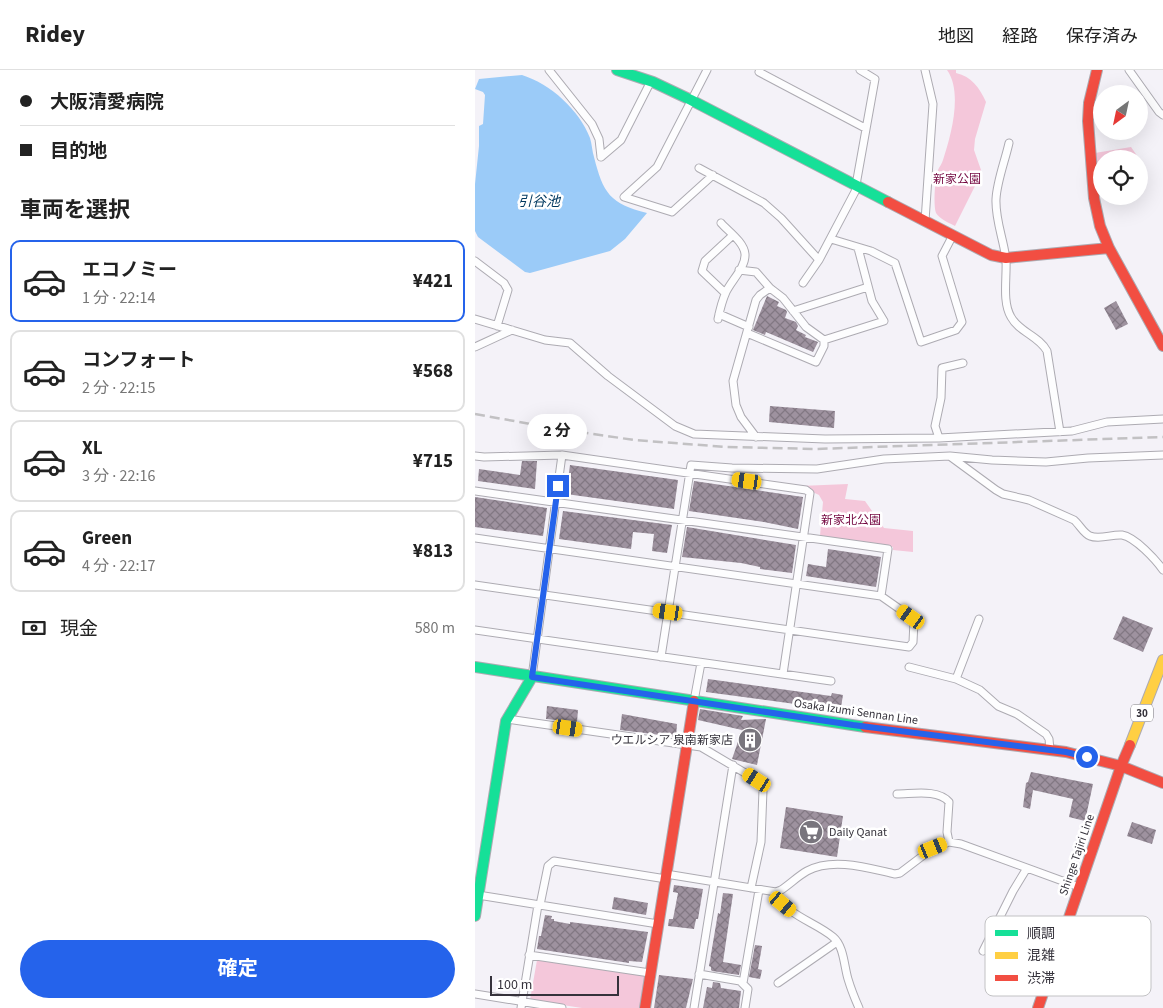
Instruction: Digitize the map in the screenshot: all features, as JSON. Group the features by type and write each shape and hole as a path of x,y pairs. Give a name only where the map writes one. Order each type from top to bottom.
{"street":[{"path":"549,70 592,124 599,139 601,157 621,140 651,81"},
{"path":"617,70 651,81 691,100 991,255 1005,258 1109,248"},
{"path":"707,70 657,167 624,197 672,212 713,174"},
{"path":"803,283 831,239 857,186 865,128 875,78 860,70"},
{"path":"925,70 933,104 925,220"},
{"path":"1097,70 1089,102 1088,121 1094,198 1100,226 1109,248 1163,346"},
{"path":"1129,70 1163,115"},
{"path":"758,71 865,128"},
{"path":"1009,143 996,196 1005,258 1007,308 1017,326 1043,344 1047,351 1060,432"},
{"path":"699,168 764,203 781,218 819,260"},
{"path":"721,223 733,235 745,253 744,262 739,270 725,293 719,317 816,362 824,346 823,340 806,327 783,298 770,288 756,272 739,270"},
{"path":"725,293 703,271 705,261 733,235"},
{"path":"831,239 871,251 895,263 921,342 956,330 962,322 941,256 953,235"},
{"path":"823,340 885,321 872,301 858,248"},
{"path":"475,261 504,283 508,290 497,326"},
{"path":"793,311 868,287"},
{"path":"756,437 741,417 734,395 733,381 756,300 759,295 770,288"},
{"path":"475,318 545,340 570,343 608,376 675,426 694,434 756,437 939,438 1073,431 1107,422 1163,418"},
{"path":"475,347 512,330"},
{"path":"939,438 935,426 941,398 942,368 963,363"},
{"path":"475,456 562,455 806,490 811,494 783,674"},
{"path":"475,916 507,719 532,677 562,455"},
{"path":"661,657 691,464 732,468 817,470 884,459 950,456 1046,462 1163,455"},
{"path":"950,456 996,490 1003,494 1029,500 1073,520 1091,537 1123,535 1155,559 1163,570"},
{"path":"475,491 888,549 881,596"},
{"path":"475,538 881,596 911,617 913,621 913,642 909,646 475,585"},
{"path":"956,679 979,619"},
{"path":"475,630 831,681"},
{"name":"30","path":"1121,766 1163,660"},
{"path":"645,1008 701,663"},
{"name":"Osaka Izumi Sennan Line","path":"475,667 853,725 1050,750 1121,766 1163,783"},
{"path":"909,667 956,679 980,690 998,706 1017,714 1046,734 1049,739 1050,750"},
{"path":"507,719 701,747 757,780 763,790 761,842 751,888"},
{"path":"694,1008 733,765"},
{"name":"Shinge Tajiri Line","path":"1069,916 1121,766"},
{"path":"897,794 936,794 945,797 949,802 947,832 949,842"},
{"path":"521,1005 529,954 547,866 554,861 776,892 807,871 819,867 837,865 856,866 895,874 900,873 933,848 949,842 961,844 1079,887"},
{"path":"1000,916 1027,868"},
{"path":"743,983 759,890"},
{"path":"776,892 783,904 833,937 840,946 848,981 859,1008"},
{"path":"478,895 658,924"},
{"path":"778,983 837,942"},
{"path":"983,951 985,947"},
{"path":"529,954 651,973"},
{"path":"699,974 743,983 748,989 745,1008"},
{"path":"475,994 521,1005 562,1008"},
{"name":"Shinge Tajiri Line","path":"1038,1008 1042,996"}],"green space":[{"name":"新家公園","path":"947,70 956,70 956,73 971,80 978,87 986,102 975,139 974,150 981,170 955,226 945,221 936,213 935,204 938,169 943,161 954,114 954,90 952,79"},
{"path":"1131,147 1133,150 1113,150"},
{"name":"新家北公園","path":"848,484 845,499 865,501 884,528 913,531 913,552 893,550 893,547 820,536 823,502 819,495 800,486"},
{"path":"537,960 646,975 641,1008 582,1008 530,1000"}],"water":[{"name":"引谷池","path":"522,75 533,79 563,99 579,118 590,138 601,180 610,195 624,206 647,213 625,239 610,251 530,273 525,272 478,237 475,231 475,184 479,126 483,124 485,95 483,92 475,89 479,79"}],"building":[{"path":"767,296 779,302 777,306 786,310 785,318 796,322 798,326 796,330 806,335 805,337 818,342 813,352 766,332 765,335 753,330"},
{"path":"1116,301 1128,324 1116,330 1104,308"},
{"path":"770,406 835,411 834,428 769,422"},
{"path":"522,461 537,461 535,489 478,481 479,469 520,475"},
{"path":"570,465 678,480 674,509 566,494"},
{"path":"694,481 803,497 798,529 689,511"},
{"path":"475,497 547,508 543,536 475,527"},
{"path":"563,511 672,525 667,553 652,551 654,534 633,532 631,549 559,539"},
{"path":"687,527 796,545 792,573 760,569 760,567 741,563 682,557"},
{"path":"828,549 881,557 876,587 806,576 808,564 826,567"},
{"path":"1123,616 1153,628 1143,652 1113,639"},
{"path":"708,679 831,696 832,693 843,695 841,707 825,705 825,708 706,692"},
{"path":"547,706 578,710 577,722 546,719"},
{"name":"ウエルシア 泉南新家店","path":"700,709 743,716 741,720 766,719 757,765 732,759 742,730 698,720"},
{"path":"622,714 677,724 676,737 620,730"},
{"path":"1031,772 1093,784 1085,821 1069,817 1073,799 1033,790 1030,809 1023,807 1026,783"},
{"name":"Daily Qanat","path":"786,807 843,816 837,857 780,848"},
{"path":"1132,822 1156,830 1152,844 1127,836"},
{"path":"674,885 703,889 698,919 696,919 694,929 668,926 669,919 673,919 678,893 673,892"},
{"path":"723,893 733,894 723,962 741,965 739,975 712,971 709,966"},
{"path":"614,897 648,903 646,915 612,909"},
{"path":"545,915 552,916 551,919 554,919 554,921 570,924 570,922 648,932 642,962 629,961 629,963 537,949"},
{"path":"755,945 762,946 758,969 762,970 760,979 749,977"},
{"path":"659,975 693,979 686,1008 654,1008"},
{"path":"713,982 720,983 721,988 741,991 739,1008 703,1008 707,987 712,988"}],"railway":[{"path":"475,414 634,440 727,447 816,449 1163,437"}],"traffic: fast":[{"path":"617,70 653,82 691,100 888,202"},
{"path":"475,667 865,727"},
{"path":"475,916 506,721 532,677"}],"traffic: slow":[{"path":"1130,745 1163,660"}],"traffic: jam":[{"path":"1097,70 1089,103 1088,121 1094,198 1100,226 1109,248 1163,346"},
{"path":"888,202 991,255 1006,258 1109,248"},
{"path":"645,1008 694,701"},
{"path":"865,727 1066,752 1121,766 1130,745"},
{"path":"1070,916 1121,766 1163,783"},
{"path":"1038,1008 1042,996"}],"place":[{"name":"ウエルシア 泉南新家店","path":"750,740"},
{"name":"Daily Qanat","path":"811,832"}],"route":[{"path":"558,486 532,677 853,725 1066,752 1087,757"}]}
